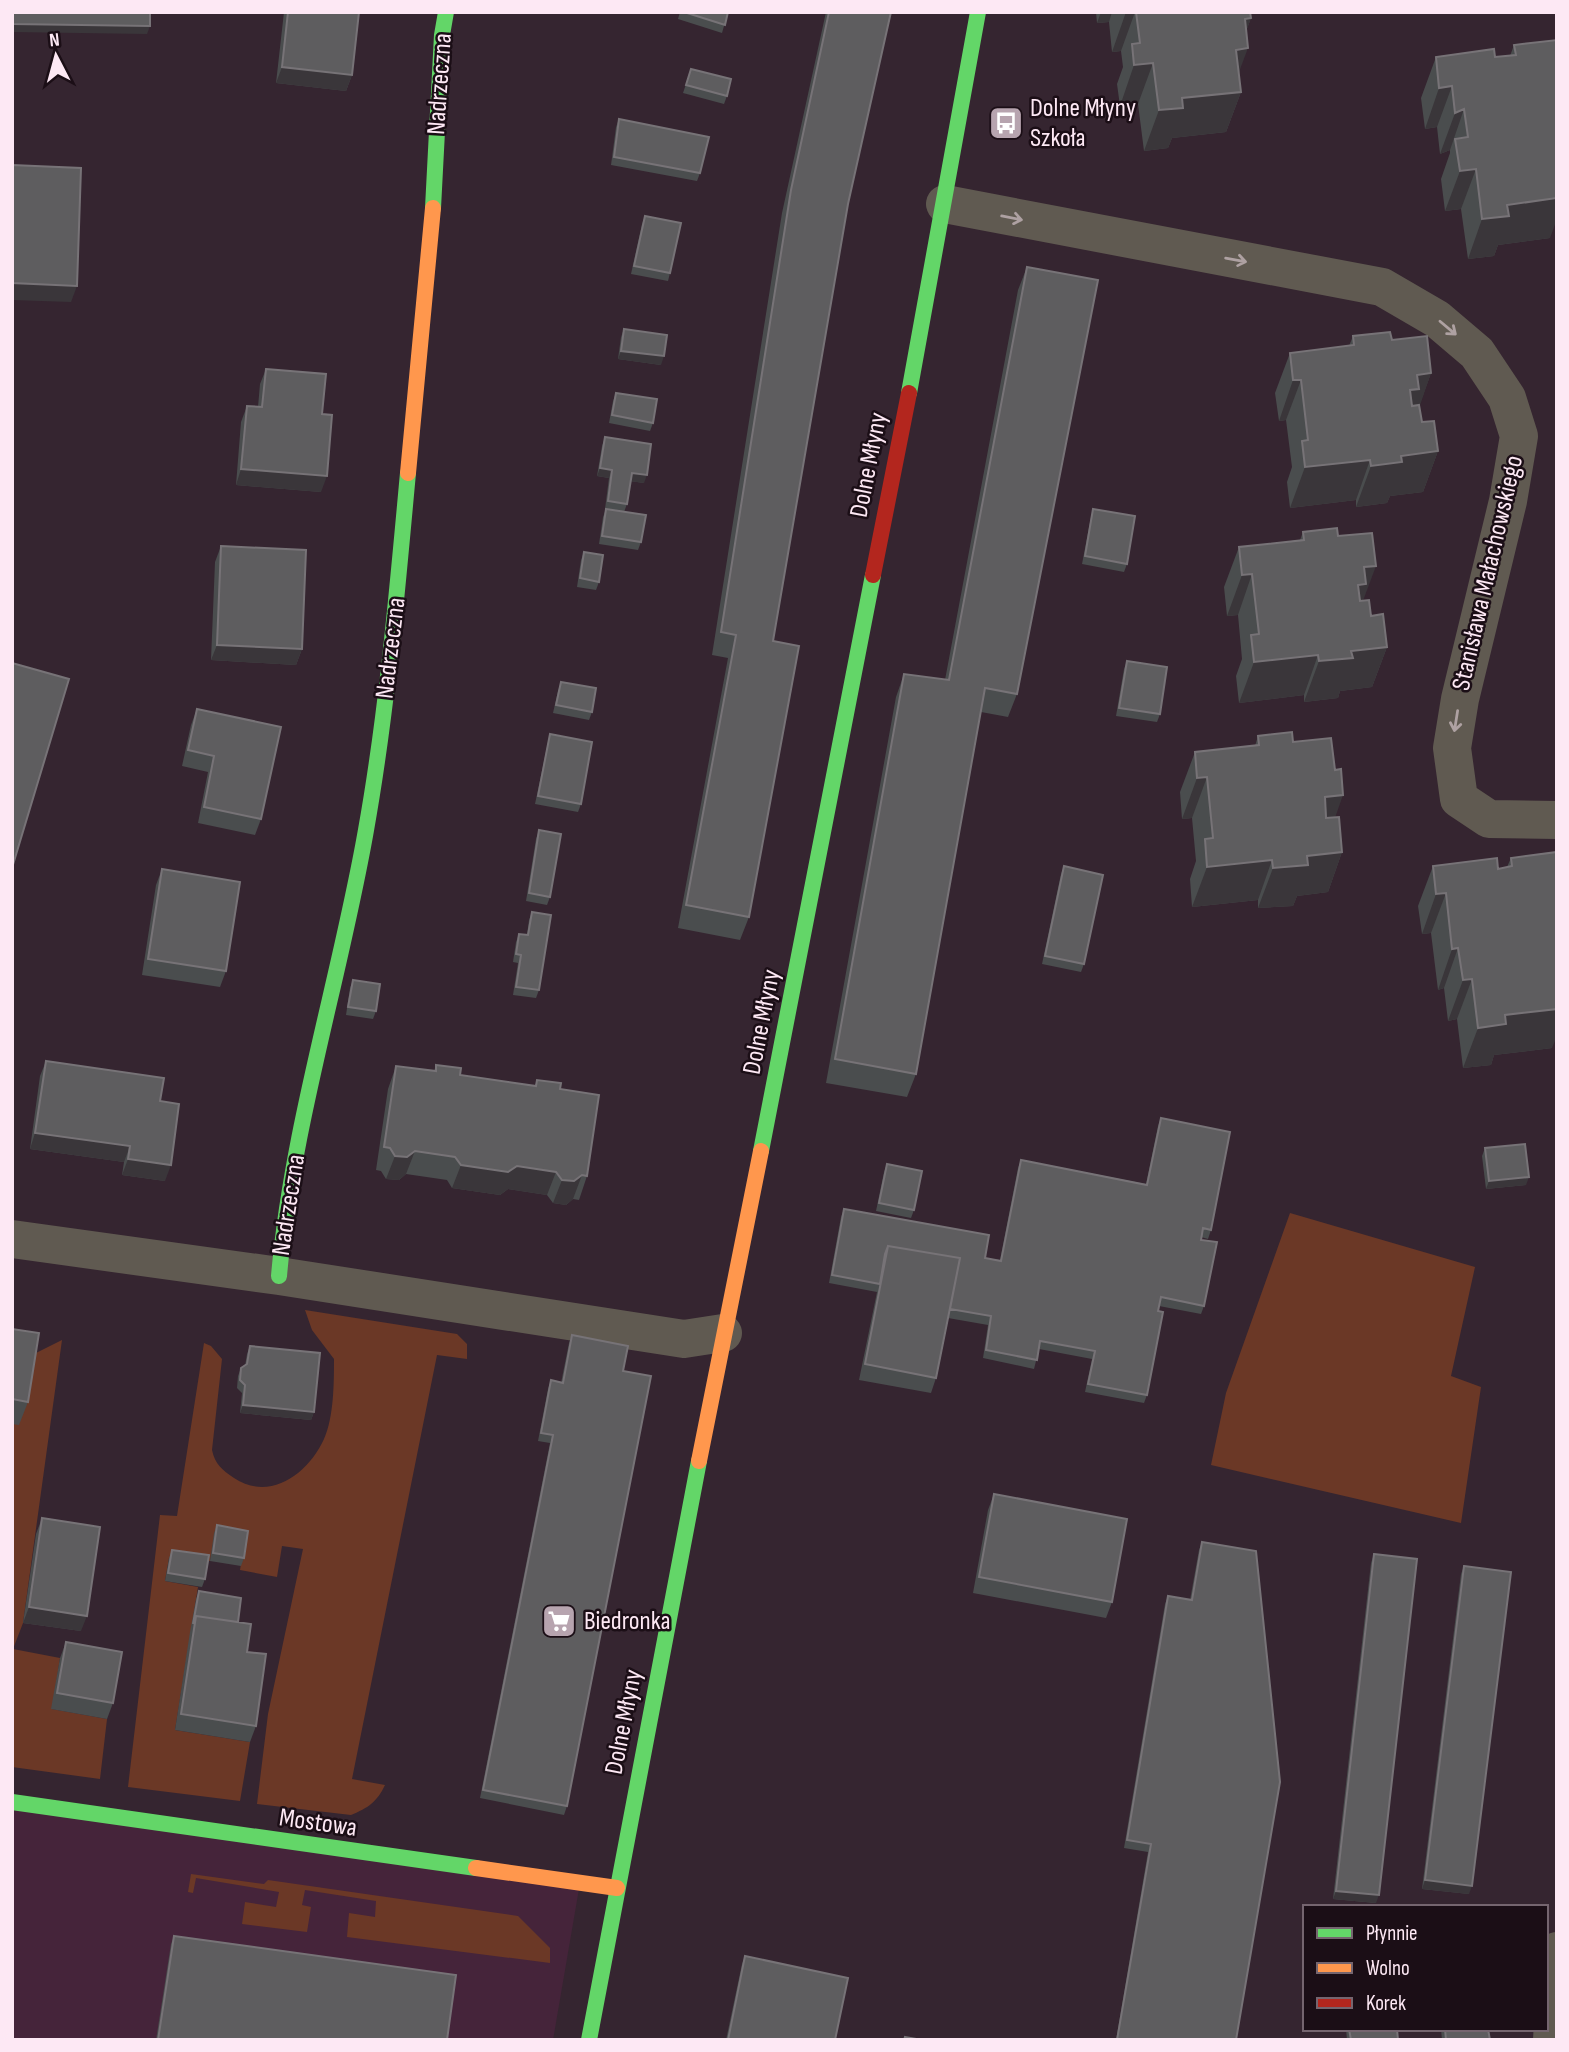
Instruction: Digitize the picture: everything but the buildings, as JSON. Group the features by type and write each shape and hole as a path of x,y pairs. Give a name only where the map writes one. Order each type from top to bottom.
{"street":[{"name":"Nadrzeczna","path":"279,1276 285,1204 366,831 390,668 432,224 442,36 446,12"},
{"name":"Dolne Młyny","path":"589,2040 723,1333 769,1114 945,204 978,12"},
{"name":"Stanisława Małachowskiego","path":"945,204 1382,286 1437,319 1478,353 1507,398 1519,436 1508,501 1460,699 1452,748 1459,799 1489,819 1557,820"},
{"name":"Nadrzeczna","path":"12,1239 279,1276 684,1339 723,1333"},
{"name":"Mostowa","path":"12,1802 617,1888"},
{"path":"1552,2040 1557,1951"}],"shaded area":[{"path":"1290,1213 1475,1267 1451,1376 1481,1387 1461,1523 1211,1465 1226,1393"},
{"path":"305,1310 457,1334 467,1344 467,1359 437,1355 352,1779 385,1785 371,1804 351,1815 257,1804 268,1714 303,1549 282,1546 277,1577 240,1570 245,1539 215,1533 210,1561 169,1558 165,1581 198,1587 175,1730 250,1742 240,1801 128,1787 160,1515 177,1516 204,1343 211,1346 222,1359 212,1450 215,1459 226,1472 248,1485 274,1485 286,1481 308,1463 324,1439 330,1420 334,1359 312,1330"},
{"path":"62,1340 23,1623 13,1649 60,1658 52,1709 107,1719 100,1779 12,1767 12,1424 19,1424 30,1356"},
{"path":"12,1802 580,1883 553,2040 12,2040"},
{"path":"191,1874 264,1884 268,1880 518,1916 550,1948 550,1963 347,1937 349,1913 375,1917 376,1901 305,1890 302,1905 311,1907 307,1932 242,1924 245,1902 276,1907 279,1892 196,1878 193,1893 188,1892"}],"traffic: fast":[{"path":"433,208 442,35 446,12"},
{"path":"909,393 978,12"},
{"path":"279,1276 294,1164 366,830 391,652 408,473"},
{"path":"761,1151 873,575"},
{"path":"589,2040 699,1461"},
{"path":"12,1802 476,1868"}],"traffic: slow":[{"path":"408,473 433,208"},
{"path":"699,1461 761,1151"},
{"path":"476,1868 617,1888"}],"traffic: jam":[{"path":"873,575 909,393"}],"place":[{"name":"Dolne Młyny Szkoła","path":"1006,123"},
{"name":"Biedronka","path":"559,1621"}]}
